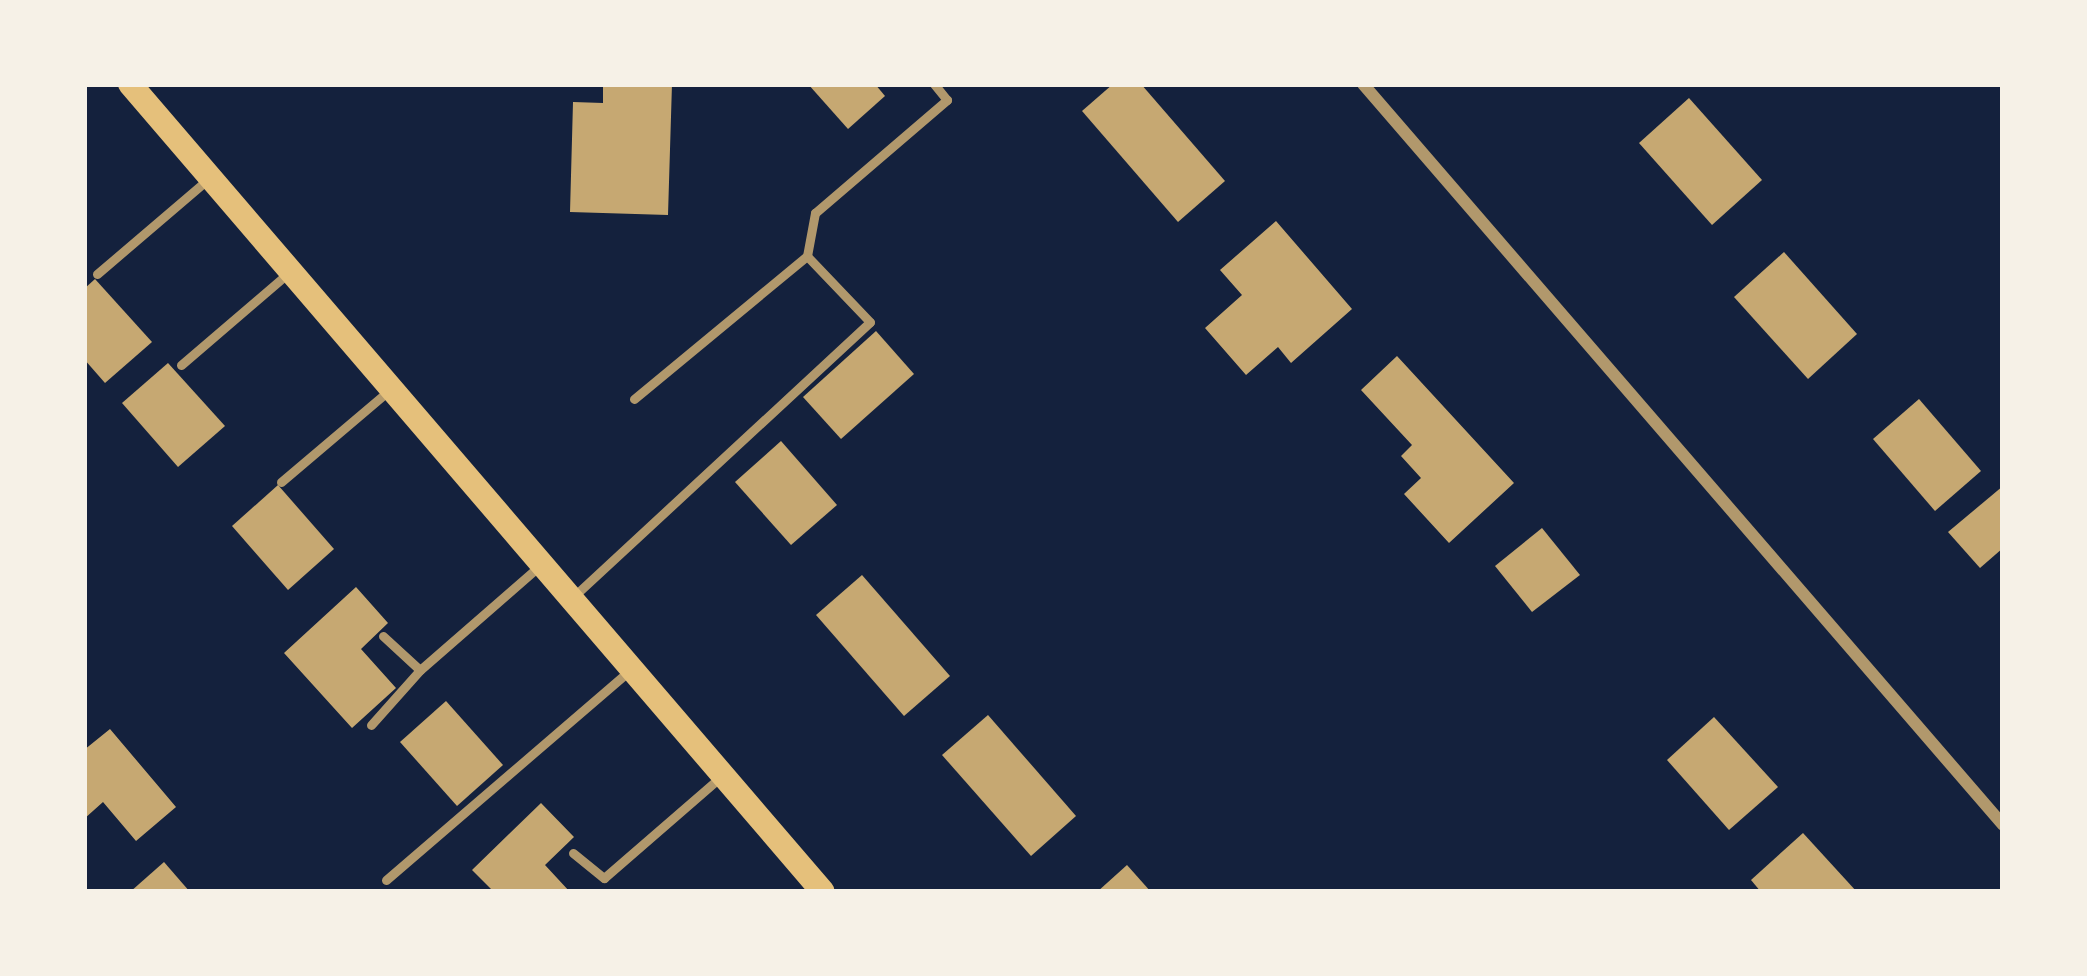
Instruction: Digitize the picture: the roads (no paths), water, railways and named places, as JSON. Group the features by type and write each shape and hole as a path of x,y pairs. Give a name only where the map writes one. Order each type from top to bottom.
{"main road":[{"path":"130,84 820,891"}],"street":[{"path":"1364,84 2003,825"}],"lane":[{"path":"634,399 807,256 815,213 947,100 934,84"},
{"path":"97,274 210,177"},
{"path":"572,598 870,322 807,256"},
{"path":"181,365 291,271"},
{"path":"281,482 392,388"},
{"path":"371,725 420,670 542,563"},
{"path":"383,636 420,670"},
{"path":"386,880 632,669"},
{"path":"573,853 604,878 723,776"}]}
